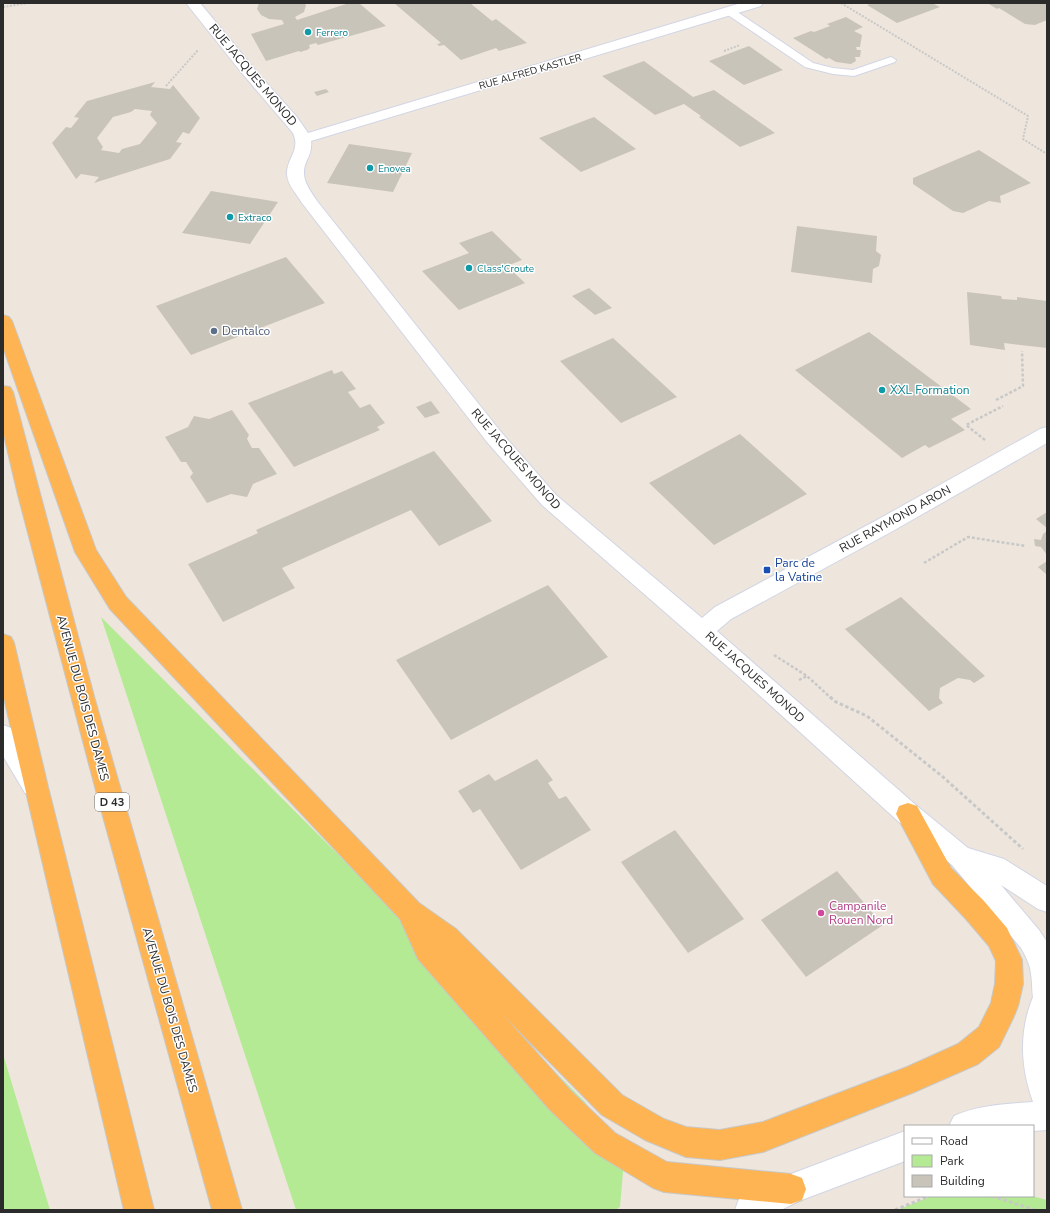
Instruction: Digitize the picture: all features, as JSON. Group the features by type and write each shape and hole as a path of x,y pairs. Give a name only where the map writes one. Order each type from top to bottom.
{"highway":[{"path":"3,321 86,552 118,603 409,910 447,938 557,1051 612,1104 655,1130 686,1142 720,1145 763,1137 912,1079 968,1054 989,1037 1004,1006 1009,984 1009,960 998,937 975,910 942,876 908,814"},
{"name":"AVENUE DU BOIS DES DAMES","path":"3,392 22,470 86,709 227,1210"},
{"path":"3,643 36,787 139,1210"},
{"path":"409,910 427,950 560,1100 605,1142 664,1177 791,1189"}],"street":[{"name":"RUE JACQUES MONOD","path":"193,3 299,130 303,139 303,153 297,165 295,174 298,185 310,203 494,437 549,500 702,630 908,814 961,857 1030,939 1040,955 1046,998"},
{"name":"RUE ALFRED KASTLER","path":"303,139 756,3"},
{"name":"RUE RAYMOND ARON","path":"702,630 723,613 740,603 884,526 1047,434"},
{"path":"3,735 36,787"},
{"name":"RUE JACQUES MONOD","path":"961,857 995,867 1047,900"},
{"path":"1046,998 1039,1022 1036,1041 1038,1066 1047,1100"},
{"path":"969,1125 993,1120 1047,1115"},
{"path":"750,1210 791,1189 904,1146"}],"lane":[{"path":"729,11 809,65 833,71 854,73 891,60"}],"path":[{"path":"3,7 28,3"},
{"path":"841,3 1028,116 1022,139 1047,154"},
{"path":"166,86 198,50"},
{"path":"996,400 1023,386 1022,351"},
{"path":"987,442 966,424 1003,406"},
{"path":"924,563 968,537 1026,546"},
{"path":"768,654 774,655 807,676 836,702 867,716 943,777 1025,851"},
{"path":"895,1210 927,1197"},
{"path":"995,1197 1035,1210"}],"green space":[{"path":"101,617 585,1102 624,1160 620,1207 615,1210 296,1210"},
{"path":"3,1054 50,1210 3,1210"},
{"path":"930,1197 1034,1197 1047,1200 1047,1210 897,1210"}],"building":[{"name":"Ferrero","path":"259,3 304,3 306,5 304,12 295,17 297,20 349,3 359,3 386,26 318,45 316,43 309,45 310,48 307,50 266,61 251,34 284,24 282,20 269,19 261,15 257,9"},
{"path":"394,3 470,3 492,21 496,19 527,43 499,51 496,48 461,60 444,45 439,46 437,44 441,43"},
{"path":"873,3 932,3 940,7 897,23 867,5"},
{"path":"987,3 1047,3 1047,20 1035,25 1025,24 999,8 997,9"},
{"path":"846,17 863,27 854,31 862,35 860,47 856,47 857,50 861,50 860,57 855,57 856,61 851,64 836,62 829,58 826,59 793,38 830,26 827,24"},
{"path":"749,46 783,70 744,85 709,61"},
{"path":"644,61 693,97 714,90 775,133 740,147 684,104 655,115 602,76"},
{"path":"155,82 151,87 170,89 173,85 200,118 189,134 183,132 176,142 182,143 170,159 94,183 99,177 81,174 76,179 52,143 66,127 71,128 79,118 74,117 87,101","holes":["135,109 152,111 150,115 157,123 140,144 122,149 119,153 101,150 103,147 97,138 113,117 131,112"]},
{"path":"326,89 329,92 317,96 314,92"},
{"path":"594,117 636,149 581,172 539,138"},
{"name":"Enovea","path":"349,144 412,153 393,192 327,183"},
{"path":"979,150 1031,183 1000,196 1001,203 989,201 963,213 953,211 913,184 913,178"},
{"name":"Extraco","path":"211,191 278,202 250,244 182,233"},
{"path":"797,226 877,236 876,251 881,255 879,266 873,269 872,283 791,272"},
{"name":"Class'Croute","path":"492,231 522,260 507,266 525,283 459,310 422,271 469,253 459,243"},
{"name":"Dentalco","path":"286,257 325,303 191,355 156,306"},
{"path":"589,288 612,308 595,315 572,296"},
{"path":"967,292 1001,296 1002,299 1017,300 1017,297 1047,301 1047,348 1004,343 1005,350 970,345"},
{"name":"XXL Formation","path":"869,332 971,409 951,419 965,430 929,448 925,445 902,458 795,370"},
{"path":"613,338 677,397 621,423 560,361"},
{"path":"332,370 334,374 342,371 356,389 348,392 360,408 370,404 385,423 377,427 380,430 294,467 248,403"},
{"path":"431,401 440,413 425,418 416,407"},
{"path":"232,410 249,435 247,439 252,448 259,448 277,474 253,484 247,497 231,494 207,503 190,477 193,473 186,462 181,462 165,437 188,427 194,416 209,419"},
{"path":"740,434 807,494 714,545 649,483"},
{"path":"434,451 492,521 439,546 411,510 282,568 295,588 223,622 188,564 258,533 256,530"},
{"path":"1047,512 1047,528 1036,519"},
{"path":"1047,531 1047,555 1041,547 1035,546 1034,539 1041,540 1043,534"},
{"path":"1047,561 1047,575 1038,567"},
{"path":"548,585 608,657 451,740 396,660"},
{"path":"901,597 985,676 974,683 970,680 958,678 940,688 939,698 943,703 929,711 845,629"},
{"path":"537,759 553,780 548,783 559,799 566,796 591,830 521,870 480,809 473,813 458,791 489,774 495,781"},
{"path":"675,830 744,919 688,953 621,862"},
{"path":"837,871 883,925 806,977 761,920"}],"place":[{"name":"Ferrero","path":"308,32"},
{"name":"Enovea","path":"370,168"},
{"name":"Extraco","path":"230,217"},
{"name":"Class'Croute","path":"469,268"},
{"name":"Dentalco","path":"214,331"},
{"name":"XXL Formation","path":"882,390"},
{"name":"Parc de la Vatine","path":"767,570"},
{"name":"Campanile Rouen Nord","path":"821,913"}]}
